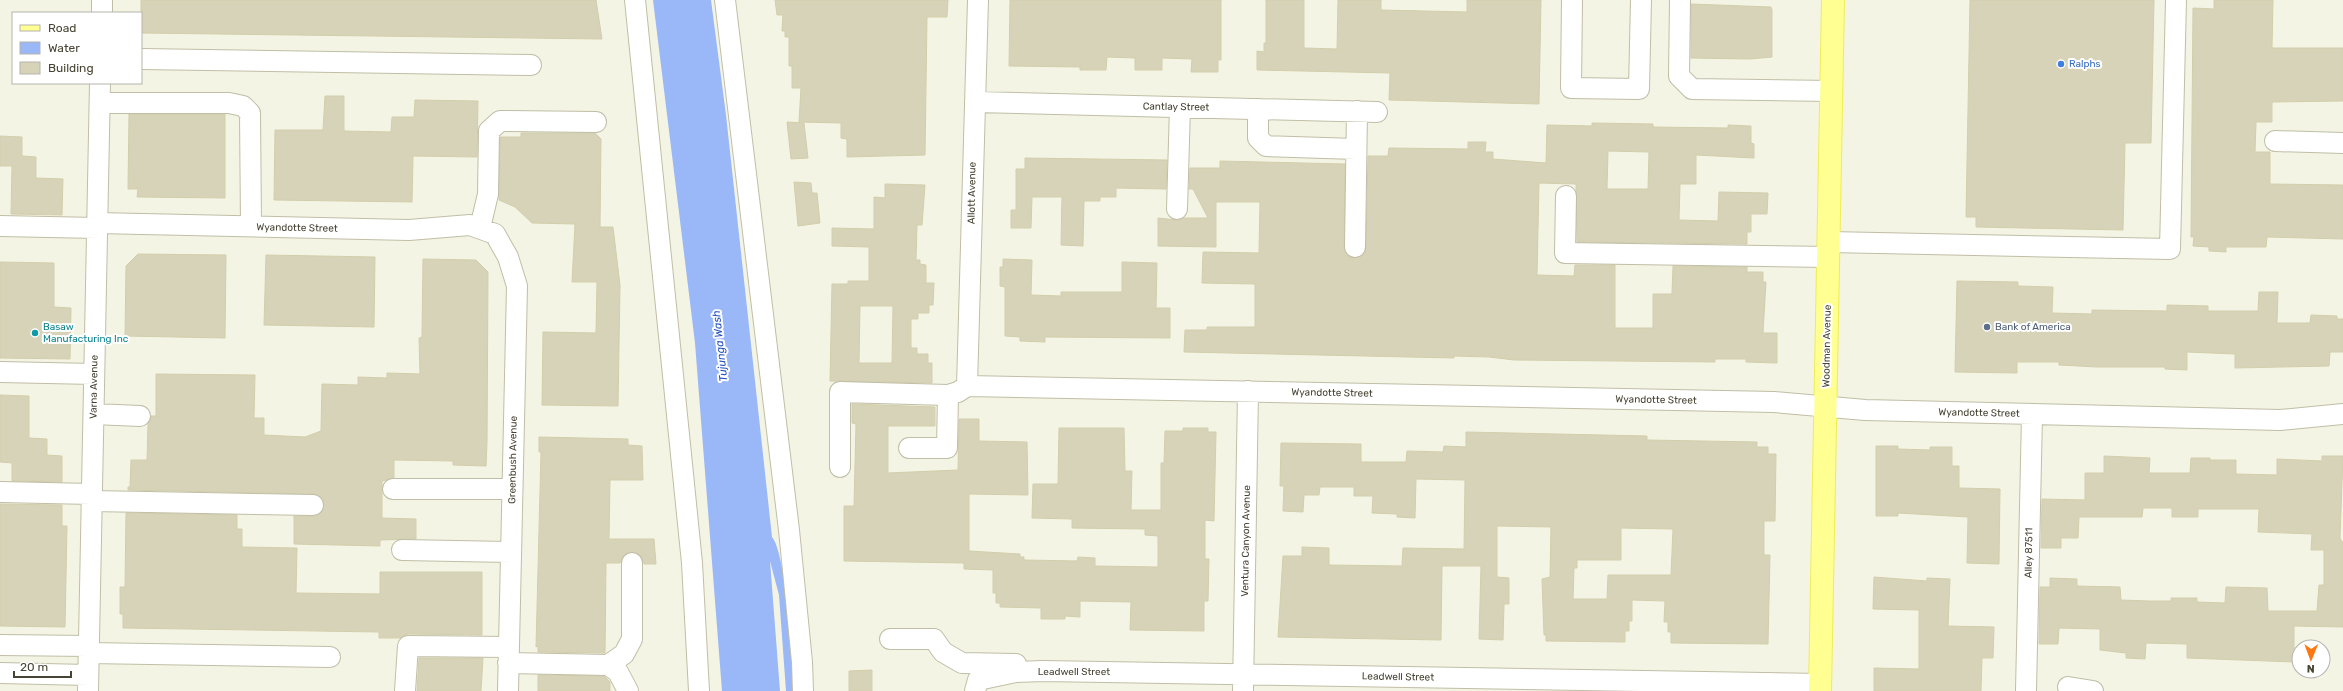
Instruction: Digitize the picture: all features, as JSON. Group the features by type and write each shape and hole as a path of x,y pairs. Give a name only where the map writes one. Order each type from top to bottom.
{"main road":[{"name":"Woodman Avenue","path":"1820,688 1833,0"}],"street":[{"path":"102,0 102,12"},
{"path":"635,0 692,563 699,691"},
{"path":"725,0 789,530 802,662 803,691"},
{"name":"Allott Avenue","path":"968,386 978,0"},
{"path":"1572,0 1571,88 1639,89 1641,0"},
{"path":"1680,0 1678,76 1692,90 1832,91"},
{"path":"1566,196 1565,253 1829,250 2170,249 2176,7"},
{"path":"142,59 531,65"},
{"name":"Varna Avenue","path":"88,683 100,84"},
{"name":"Cantlay Street","path":"975,102 1377,112"},
{"path":"100,103 229,103 243,106 250,113 251,226"},
{"path":"1178,209 1180,107"},
{"path":"1258,109 1258,138 1266,146 1356,149"},
{"path":"1355,247 1357,111"},
{"path":"487,231 489,131 500,121 596,122"},
{"path":"2275,141 2343,142"},
{"name":"Wyandotte Street","path":"0,226 251,226 409,230 470,225 487,231"},
{"name":"Greenbush Avenue","path":"487,231 508,257 517,286 508,691"},
{"path":"0,372 94,374"},
{"path":"840,467 840,392 948,395 958,392 968,386"},
{"name":"Wyandotte Street","path":"968,386 1774,402 1865,410 2032,415 2280,420 2343,414"},
{"name":"Ventura Canyon Avenue","path":"1243,682 1248,391"},
{"path":"910,448 947,448 948,395"},
{"path":"94,414 140,416"},
{"name":"Alley 87511","path":"2026,691 2032,415"},
{"path":"393,489 512,489"},
{"path":"0,492 92,498 312,505"},
{"path":"402,550 511,552"},
{"path":"608,665 624,654 632,639 632,563"},
{"path":"890,639 934,639 943,652 962,663 1032,664 1043,671"},
{"path":"0,645 89,650 330,657"},
{"path":"405,691 408,646 608,665 618,672 628,691"},
{"name":"Leadwell Street","path":"977,685 1016,672 1043,671 1243,682 1820,688"},
{"path":"0,673 88,683"},
{"path":"2068,687 2093,691"}],"water":[{"name":"Tujunga Wash","path":"653,0 711,0 726,115 772,537 777,547 785,586 797,691 786,691 779,595 770,561 780,691 722,691 695,343"}],"building":[{"path":"141,0 596,0 602,39 142,33"},
{"path":"775,0 948,0 947,17 927,17 925,155 847,157 847,139 841,138 841,123 799,122 801,88 792,88 792,66 789,66 789,37 785,37 785,31 782,31 783,15 777,15"},
{"path":"1010,0 1221,0 1221,60 1218,60 1218,72 1191,72 1192,59 1162,58 1162,70 1135,70 1135,58 1107,57 1106,70 1080,70 1080,67 1009,66"},
{"path":"1266,0 1304,0 1304,48 1337,49 1338,0 1381,0 1381,10 1467,12 1467,0 1541,0 1539,104 1389,100 1390,73 1257,70 1257,51 1264,52 1264,43 1266,43"},
{"name":"Ralphs","path":"1970,0 2154,0 2151,143 2125,143 2123,230 1976,227 1976,217 1966,217"},
{"path":"2214,0 2273,0 2272,48 2343,48 2343,101 2272,102 2272,122 2256,122 2255,152 2270,152 2270,184 2343,185 2343,239 2267,237 2266,247 2226,247 2226,252 2209,251 2209,247 2193,246 2194,237 2191,237 2193,8 2214,9"},
{"path":"1691,4 1771,7 1772,57 1750,59 1691,58"},
{"path":"325,96 344,96 344,131 391,132 392,117 414,117 415,100 478,101 477,157 413,156 412,202 274,200 275,130 323,130"},
{"path":"129,114 225,114 225,198 137,197 138,189 128,189"},
{"path":"787,122 804,123 808,158 791,159"},
{"path":"1592,123 1653,124 1653,127 1728,128 1728,125 1751,126 1751,143 1754,144 1754,158 1696,155 1696,184 1680,184 1679,220 1718,221 1719,192 1768,193 1767,214 1751,214 1751,232 1747,232 1747,244 1577,242 1576,184 1539,183 1537,275 1574,276 1575,265 1615,265 1615,328 1653,328 1653,294 1672,294 1673,266 1747,267 1747,272 1763,272 1763,282 1766,282 1763,333 1777,333 1777,363 1746,362 1746,359 1715,359 1715,362 1514,360 1489,357 1454,356 1454,358 1184,352 1185,330 1207,330 1207,327 1255,327 1255,284 1202,283 1203,252 1259,253 1260,202 1216,202 1216,247 1158,246 1158,218 1177,220 1184,218 1208,218 1193,189 1189,189 1190,168 1220,168 1220,161 1345,164 1344,247 1349,257 1355,258 1365,253 1366,247 1368,156 1388,156 1389,148 1468,149 1468,142 1486,142 1485,152 1493,152 1493,159 1546,163 1547,125 1592,126","holes":["1608,151 1649,152 1648,189 1607,189"]},
{"path":"521,133 595,133 601,139 600,227 613,227 620,285 618,406 542,405 543,332 596,333 597,282 572,282 575,224 532,223 515,207 499,200 500,137 521,137"},
{"path":"0,136 22,137 22,156 36,157 36,178 63,179 62,215 11,214 12,166 0,166"},
{"path":"1025,158 1167,160 1166,189 1116,188 1116,197 1100,197 1100,201 1084,201 1083,246 1061,245 1062,197 1032,197 1031,228 1011,228 1011,210 1016,210 1016,169 1025,169"},
{"path":"794,182 811,183 812,193 817,193 820,223 798,226"},
{"path":"885,184 925,185 922,225 917,225 916,260 920,260 920,264 926,265 926,283 934,283 933,305 929,305 929,313 918,313 918,319 911,319 911,348 917,348 917,354 928,354 928,363 932,363 932,383 830,381 832,284 848,284 848,281 869,281 869,247 832,246 832,228 874,229 874,197 885,198","holes":["860,306 893,306 892,363 859,363"]},
{"path":"138,254 226,255 225,338 125,336 126,266"},
{"path":"266,255 375,257 374,327 264,325"},
{"path":"423,259 476,260 488,272 487,442 486,466 453,465 453,461 394,460 394,478 382,481 382,518 416,519 416,539 380,540 380,546 294,544 294,516 313,516 323,511 323,499 314,494 128,490 128,487 130,487 131,460 147,460 148,424 151,416 156,416 156,374 255,375 254,418 264,418 264,435 305,437 321,431 322,384 358,385 358,377 387,378 387,373 420,374 419,338 422,337"},
{"path":"1003,259 1032,260 1031,295 1061,296 1061,292 1122,292 1122,262 1157,263 1156,308 1170,308 1170,338 1045,337 1045,342 1020,341 1020,337 1005,336 1005,287 1000,286 1000,267 1003,267"},
{"path":"0,262 54,263 54,307 71,308 70,359 0,358"},
{"path":"1957,281 2018,282 2018,286 2053,287 2052,313 2092,314 2092,310 2167,311 2167,305 2208,306 2208,311 2258,311 2259,292 2278,292 2277,323 2310,323 2311,315 2337,316 2337,319 2343,319 2343,352 2330,352 2329,366 2235,368 2235,354 2187,352 2187,370 2165,369 2165,367 2097,367 2059,365 2059,362 2017,362 2017,373 1955,372"},
{"path":"0,395 29,396 29,438 47,439 47,455 62,456 62,482 12,481 12,463 0,462"},
{"path":"852,404 935,407 935,426 888,426 888,473 958,470 959,419 979,419 979,441 1027,442 1028,495 969,494 969,551 1020,554 1020,557 1024,557 1024,560 1077,561 1078,557 1095,558 1095,566 1158,567 1158,536 1145,535 1145,529 1072,528 1072,519 1032,518 1033,484 1058,484 1059,428 1124,428 1125,471 1132,471 1131,510 1161,510 1161,463 1164,463 1165,431 1183,431 1183,428 1208,428 1208,432 1216,432 1214,521 1205,520 1205,559 1209,559 1208,601 1204,601 1204,631 1130,630 1131,602 1080,601 1080,617 1065,616 1065,619 1041,619 1041,608 1000,607 1000,603 996,603 996,593 993,593 993,570 964,569 964,563 844,561 844,506 854,506 856,424 852,423"},
{"path":"1466,432 1647,436 1647,440 1757,442 1757,447 1768,447 1768,454 1776,454 1775,521 1764,521 1764,555 1770,555 1768,644 1671,643 1671,632 1668,632 1668,622 1664,622 1665,601 1632,600 1632,621 1629,621 1629,631 1625,631 1625,642 1546,641 1546,635 1544,635 1542,579 1550,577 1551,527 1497,526 1497,577 1509,578 1509,604 1504,604 1503,640 1479,639 1481,566 1442,566 1441,640 1278,637 1283,556 1302,556 1302,547 1329,548 1329,565 1402,566 1403,548 1464,549 1465,480 1416,479 1415,518 1397,517 1397,514 1372,513 1373,496 1354,496 1354,487 1320,487 1319,495 1304,495 1303,512 1283,511 1284,486 1280,486 1281,443 1361,444 1361,462 1406,462 1407,451 1443,452 1444,446 1466,447","holes":["1621,528 1673,529 1671,575 1608,575 1607,599 1573,599 1574,568 1577,568 1577,560 1621,560"]},
{"path":"539,437 628,439 628,445 642,446 643,480 610,480 609,539 654,539 656,564 644,564 642,557 632,552 622,557 620,563 606,563 605,653 538,652 538,646 536,647 541,452 539,452"},
{"path":"1876,446 1898,446 1898,449 1930,450 1930,447 1952,447 1952,466 1959,466 1959,488 2000,489 1999,564 1967,563 1968,517 1898,513 1898,516 1876,516"},
{"path":"2104,456 2150,458 2149,473 2190,473 2191,458 2210,458 2210,460 2236,460 2236,474 2277,475 2277,459 2322,461 2322,456 2343,456 2340,538 2343,543 2343,627 2294,626 2294,639 2291,639 2291,662 2187,658 2187,644 2146,643 2145,659 2126,658 2126,653 2100,650 2100,629 2059,628 2058,644 2039,644 2040,587 2050,587 2050,578 2077,579 2077,586 2120,587 2121,600 2171,601 2171,598 2197,598 2197,602 2225,603 2226,587 2267,588 2268,611 2317,611 2319,585 2324,585 2324,550 2311,550 2312,534 2258,532 2259,509 2198,509 2198,517 2172,517 2172,508 2143,508 2142,517 2079,517 2078,538 2061,538 2061,548 2041,548 2042,499 2085,500 2085,473 2104,473"},
{"path":"0,504 62,505 62,526 67,526 65,627 0,626"},
{"path":"126,513 237,515 237,529 242,529 242,547 297,548 296,593 380,594 380,572 482,572 482,635 408,634 400,638 379,638 379,632 123,628 123,614 120,614 120,587 125,587"},
{"path":"1874,577 1927,581 1927,578 1950,579 1948,626 1994,627 1993,658 1982,658 1981,691 1874,691 1874,668 1919,669 1919,610 1873,609"},
{"path":"419,658 483,658 481,691 417,691"},
{"path":"872,670 872,691 849,691 849,671"},
{"path":"538,675 604,676 610,682 610,691 538,691"}],"place":[{"name":"Ralphs","path":"2061,64"},
{"name":"Bank of America","path":"1987,327"},
{"name":"Basaw Manufacturing Inc","path":"35,333"}]}
